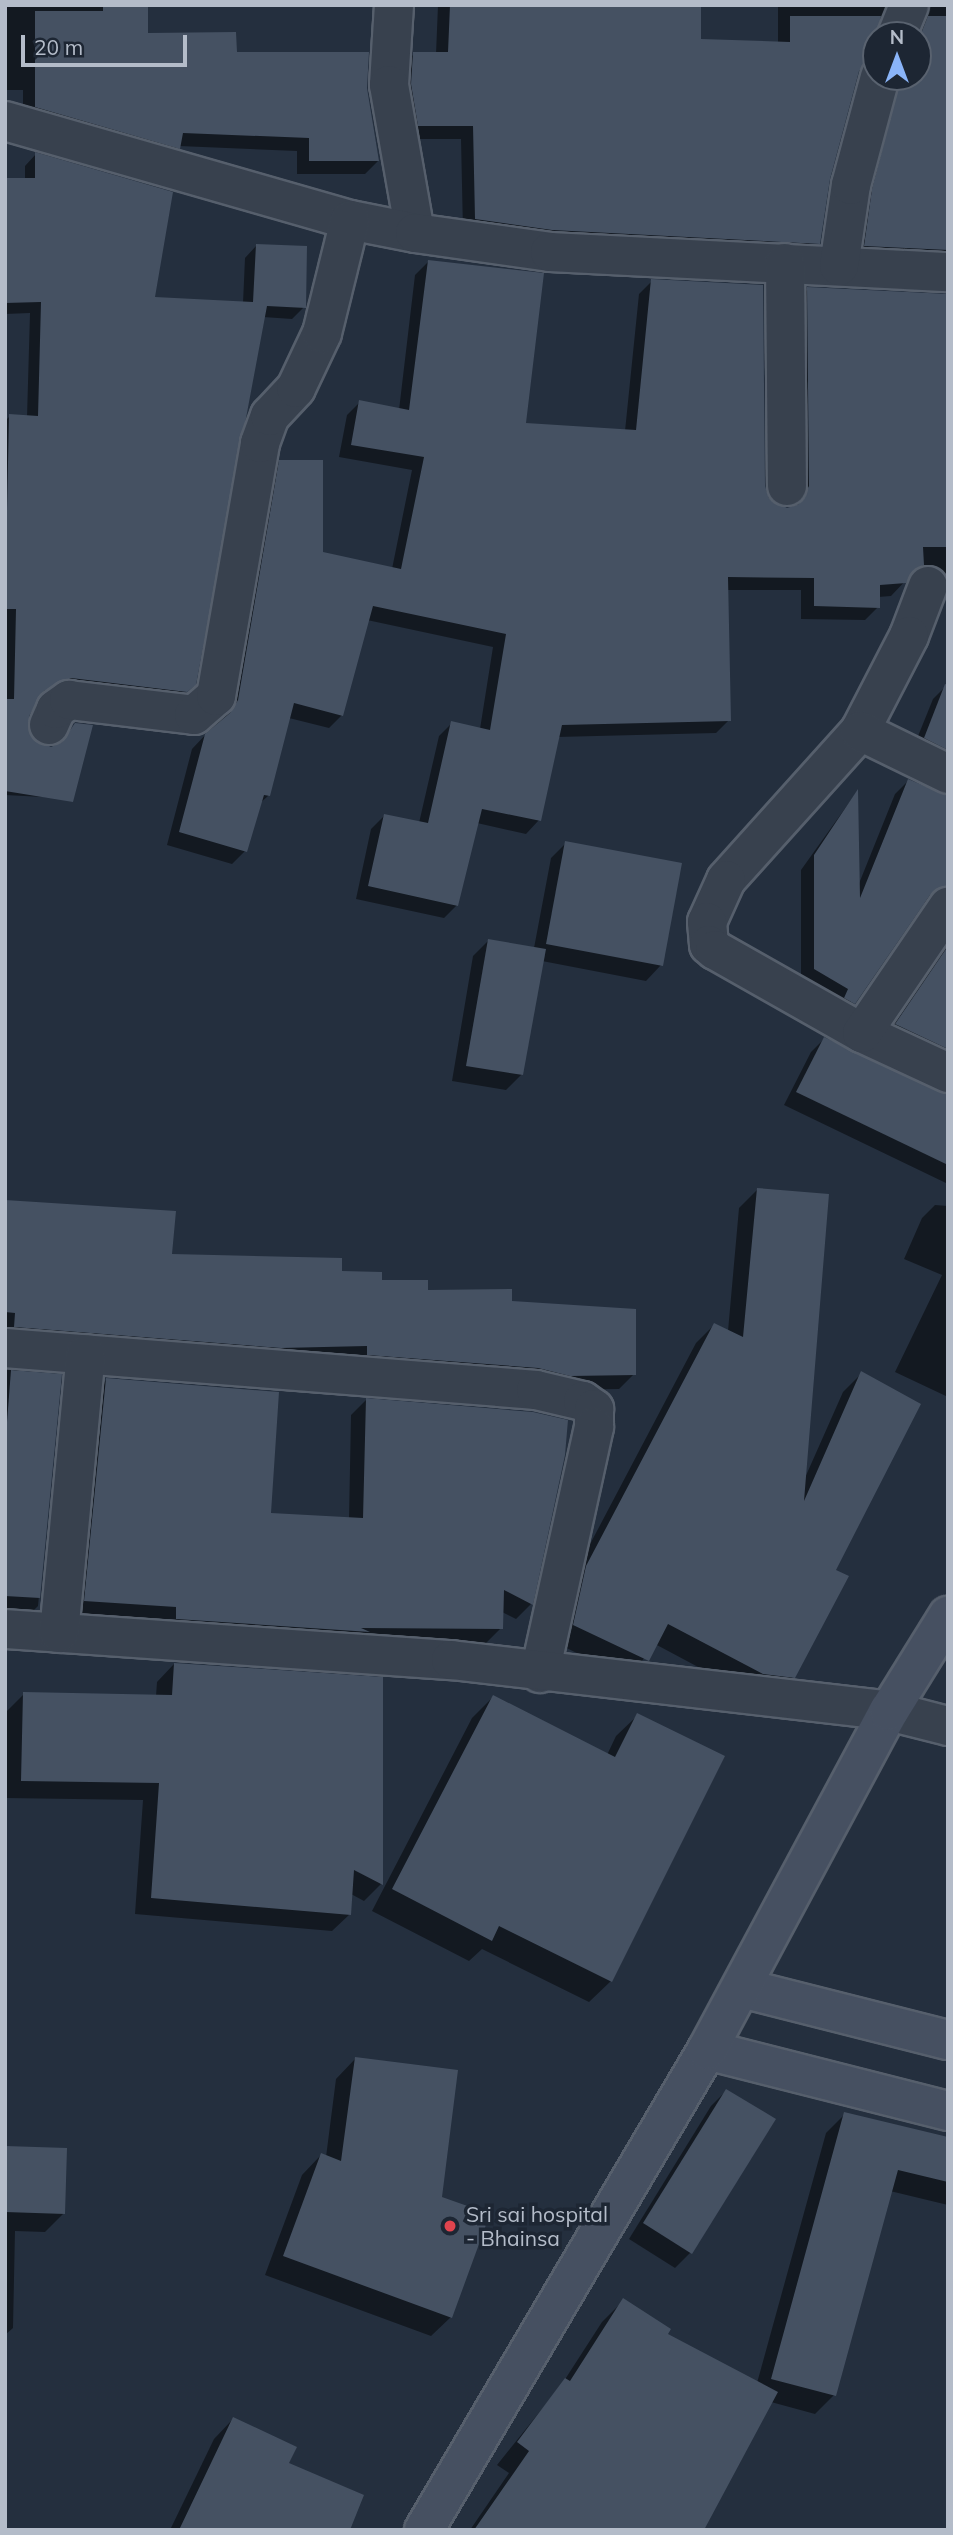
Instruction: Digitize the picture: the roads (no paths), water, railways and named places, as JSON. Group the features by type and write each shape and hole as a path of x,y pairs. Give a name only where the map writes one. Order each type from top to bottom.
{"main road":[{"path":"425,2530 707,2050 889,1711 948,1616"},
{"path":"742,1988 948,2040"},
{"path":"707,2050 948,2111"}],"street":[{"path":"394,5 389,85 415,233"},
{"path":"839,266 852,185 876,91"},
{"path":"5,121 350,220 415,233 550,252 948,271"},
{"path":"49,725 56,709 69,699 194,715 216,696 260,443 270,416 303,376 322,333 350,220"},
{"path":"785,263 788,486"},
{"path":"928,586 860,731 726,880 707,922 709,945 715,950 862,1033 948,1073"},
{"path":"860,731 948,774"},
{"path":"862,1033 948,907"},
{"path":"5,1348 536,1390 583,1401 593,1409 593,1427 540,1673"},
{"path":"59,1633 86,1354"},
{"path":"5,1629 451,1660 540,1673 889,1711 948,1726"}],"place":[{"name":"Sri sai hospital - Bhainsa","path":"450,2226"}]}
